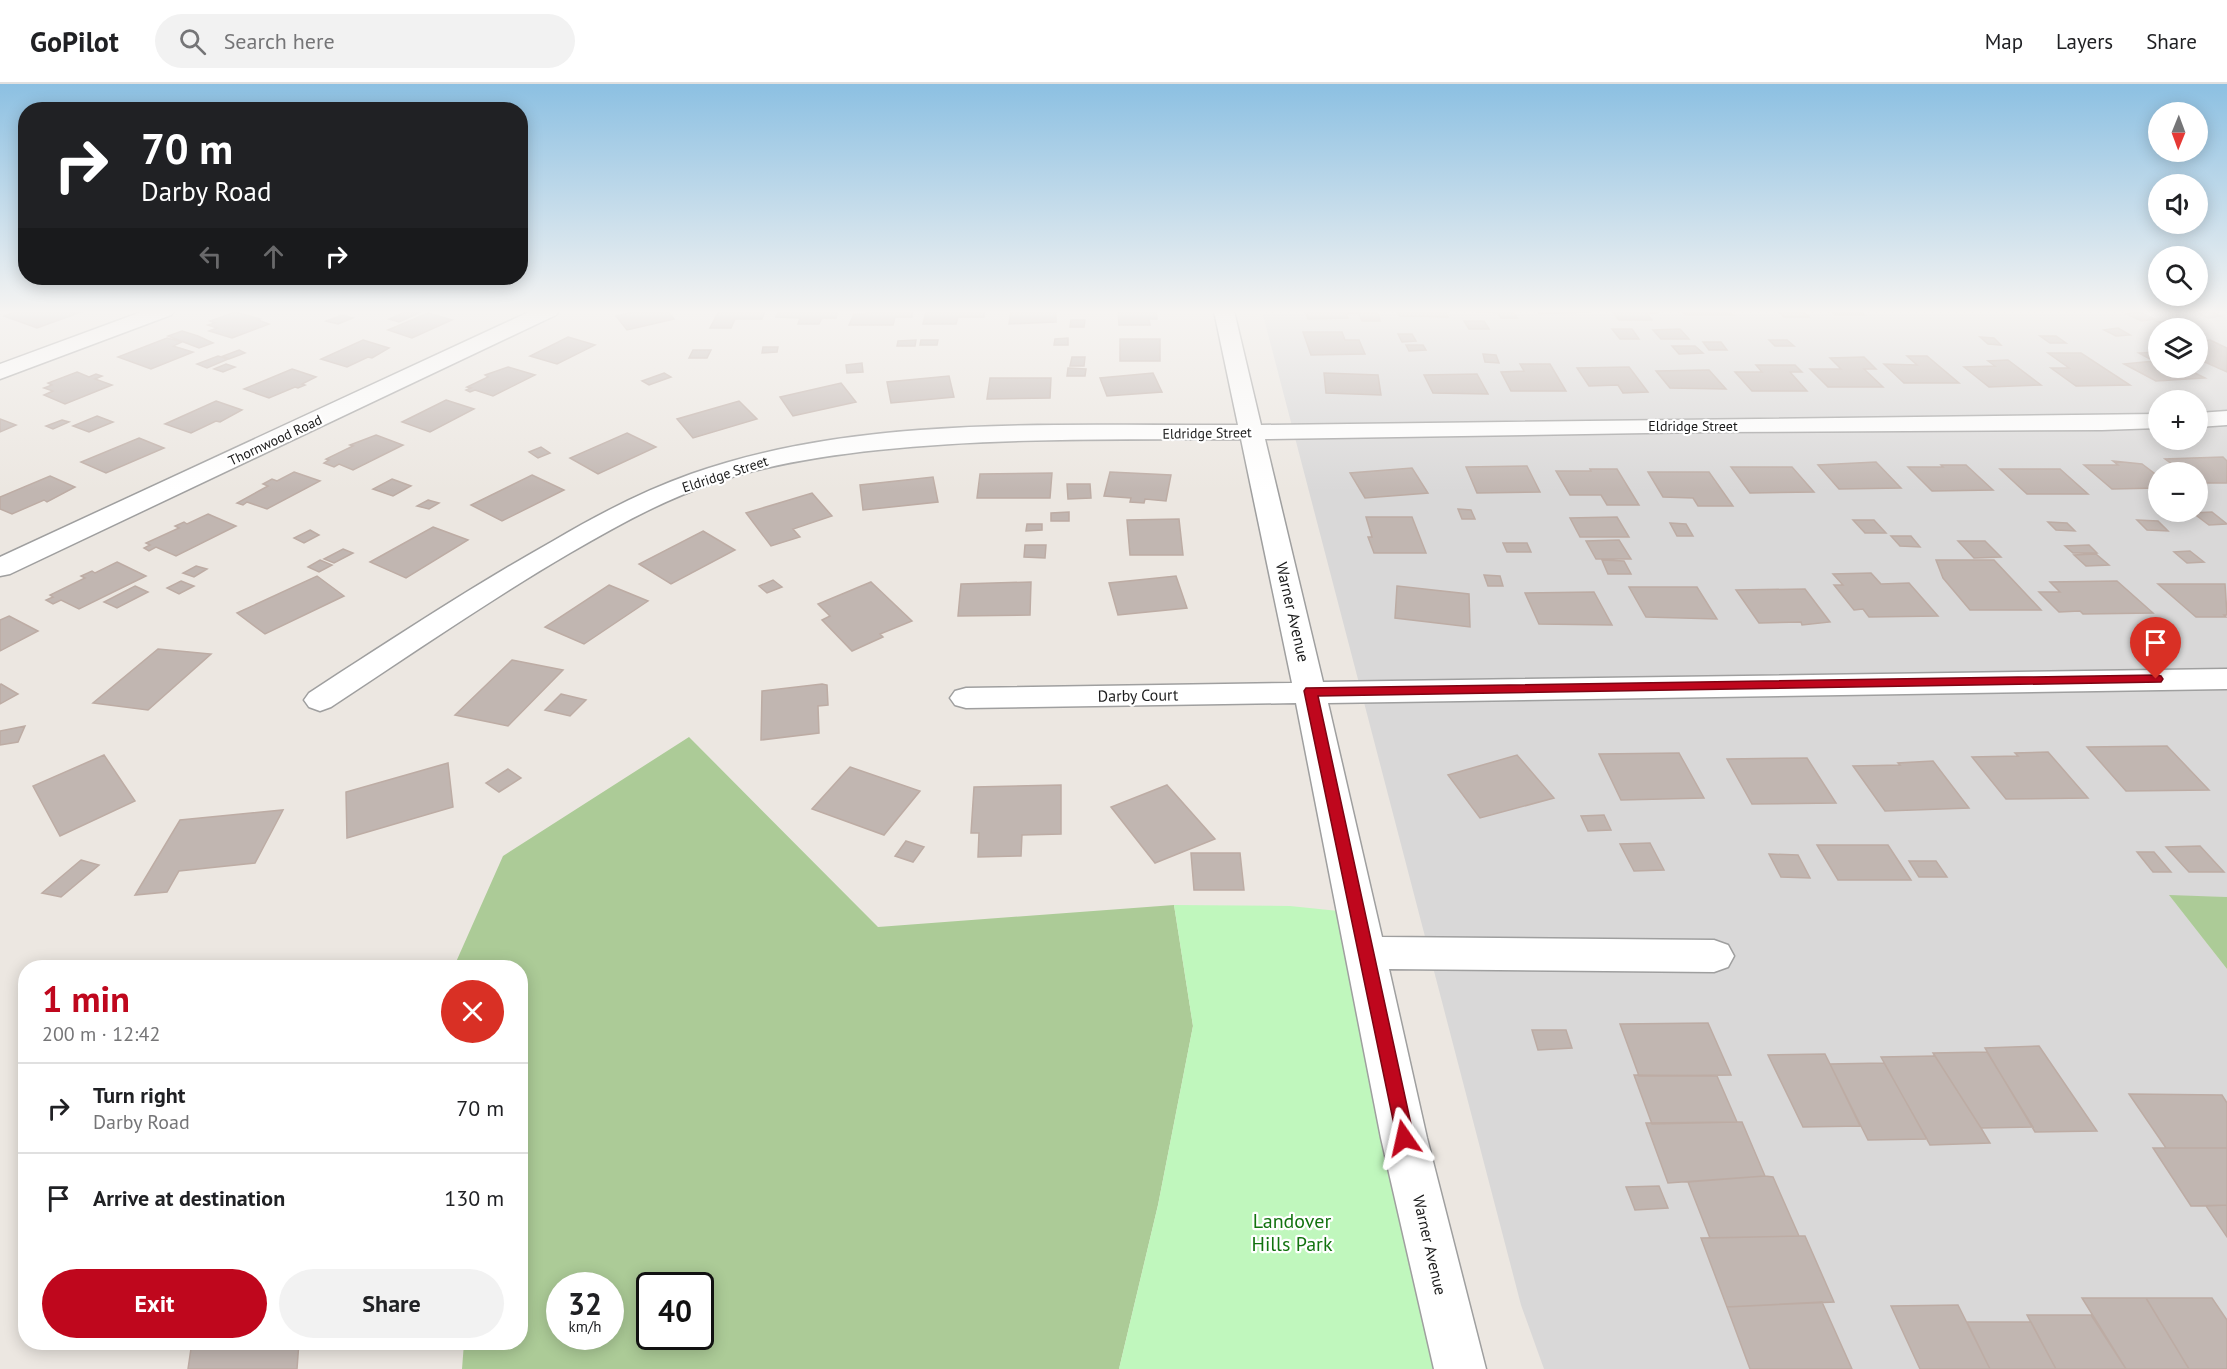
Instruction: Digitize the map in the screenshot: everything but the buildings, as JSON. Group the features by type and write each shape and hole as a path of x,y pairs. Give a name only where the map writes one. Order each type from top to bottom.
{"street":[{"name":"Thornwood Road","path":"0,568 421,371"},
{"name":"Warner Avenue","path":"1238,371 1367,952 1404,1138 1460,1369"},
{"path":"2208,419 2227,418"},
{"name":"Eldridge Street","path":"320,700 452,613 547,555 656,498 722,472 782,456 854,445 941,437 1714,425 1944,426 2148,422"},
{"name":"Darby Court","path":"966,698 2227,678"},
{"path":"1367,952 1714,956"}],"shaded area":[{"path":"1278,371 2148,371 2148,378 2208,378 2208,371 2227,371 2227,897 2170,896 2227,969 2227,1369 1544,1369 1521,1305"}],"green space":[{"path":"689,737 878,927 1174,905 1193,1026 1158,1205 1119,1369 462,1369 463,1350 528,1350 528,960 457,960 503,856"},
{"path":"2169,895 2227,897 2227,969"},
{"name":"Landover Hills Park","path":"1174,905 1290,906 1358,913 1463,1369 1119,1369 1158,1205 1193,1026"}],"route":[{"path":"1404,1138 1367,952 1310,691 2156,679"}]}
